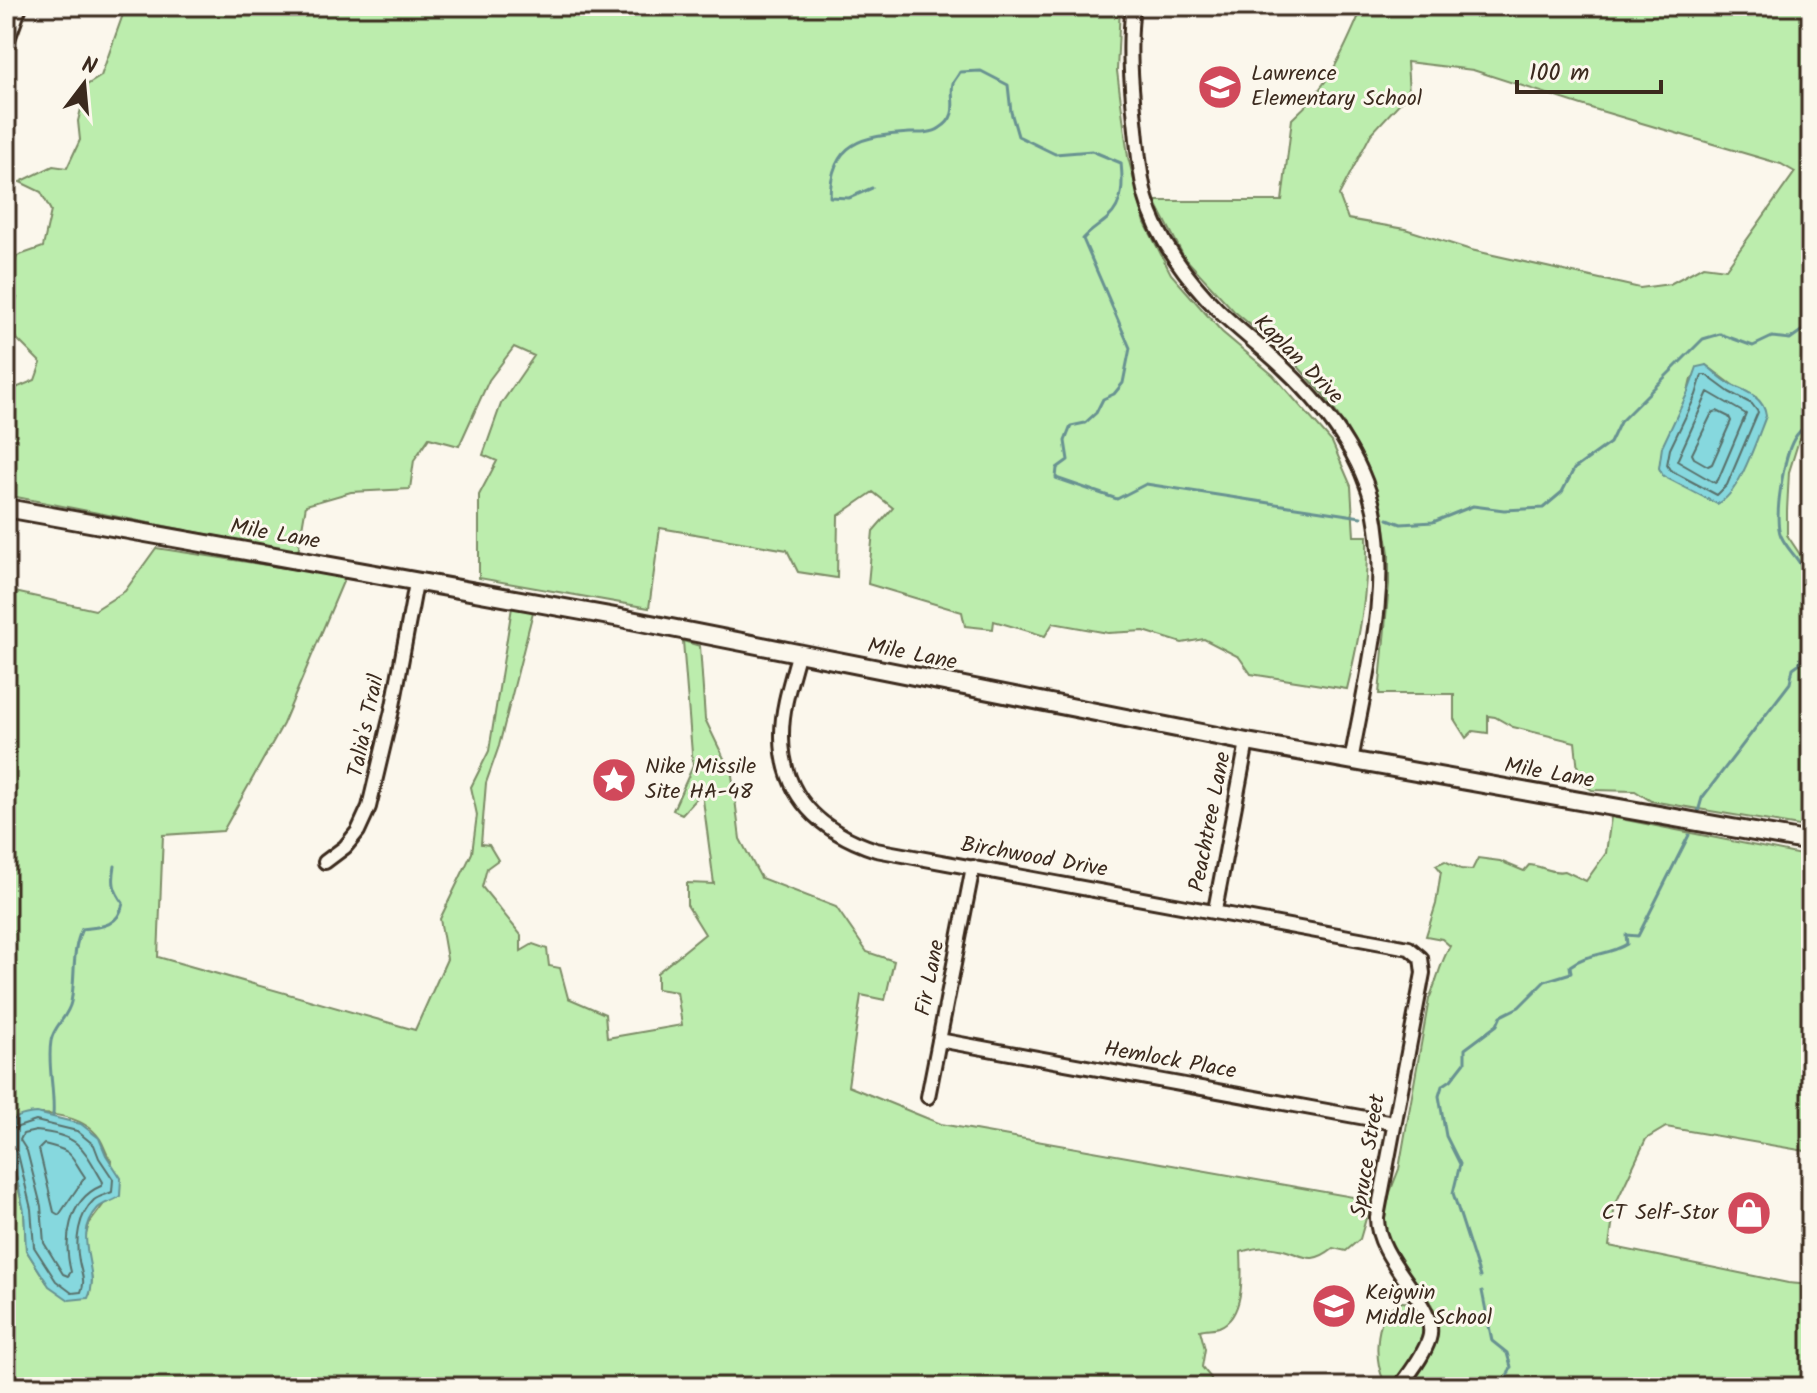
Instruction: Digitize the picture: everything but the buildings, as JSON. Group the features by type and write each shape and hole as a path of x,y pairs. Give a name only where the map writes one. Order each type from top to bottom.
{"street":[{"path":"6,39 18,6"},
{"name":"Kaplan Drive","path":"1133,6 1129,34 1130,73 1141,177 1156,224 1186,273 1217,309 1315,399 1346,443 1364,479 1373,508 1380,562 1379,592 1351,762"},
{"name":"Mile Lane","path":"6,508 621,618 1351,762 1811,842"},
{"name":"Talia's Trail","path":"325,862 345,847 358,831 369,807 393,706 416,583"},
{"name":"Birchwood Drive","path":"798,655 784,709 783,756 800,799 829,829 848,841 876,850 1409,948 1421,958"},
{"name":"Peachtree Lane","path":"1215,910 1247,742"},
{"name":"Fir Lane","path":"928,1097 973,867"},
{"name":"Spruce Street","path":"1400,1387 1423,1353 1430,1331 1425,1311 1386,1252 1377,1229 1393,1123 1423,973 1421,958"},
{"name":"Hemlock Place","path":"939,1040 1393,1123"}],"green space":[{"path":"126,6 1120,6 1117,71 1128,157 1145,223 1171,274 1222,332 1273,375 1332,442 1351,486 1354,536 1367,536 1367,556 1362,613 1347,689 1251,674 1239,657 1204,639 1182,643 1144,631 1108,633 1053,623 1045,636 994,621 993,629 965,626 962,612 868,584 873,531 893,508 873,492 838,516 837,578 798,572 787,550 660,528 649,608 479,578 479,495 497,461 483,455 501,404 534,356 514,347 489,380 459,446 429,438 414,460 410,489 351,492 306,505 298,552 6,495 6,397 11,390 35,380 41,363 15,337 6,336 6,319 17,298 6,293 6,275 11,276 17,256 43,247 51,211 41,192 20,182 53,166 67,168 80,140 78,121 87,85 101,76"},
{"path":"1363,6 1811,6 1811,430 1799,440 1789,472 1787,535 1811,571 1811,828 1651,801 1635,791 1592,790 1579,781 1575,742 1513,727 1488,716 1488,733 1473,731 1466,738 1454,719 1454,694 1379,694 1389,553 1382,508 1367,465 1345,425 1322,393 1293,361 1234,311 1184,257 1155,201 1282,201 1292,119 1326,80","holes":["1407,62 1473,70 1781,164 1795,172 1726,269 1703,266 1670,284 1640,288 1471,250 1405,229 1348,219 1339,195 1371,134 1409,93","1706,365 1734,386 1757,398 1688,392 1691,379"]},
{"path":"156,548 345,577 283,724 223,831 163,835 158,957 415,1030 447,959 440,919 472,853 477,815 471,787 489,751 512,607 534,608 499,746 486,783 481,844 489,845 498,860 487,868 482,887 521,935 521,951 533,944 547,949 549,966 560,968 568,998 605,1014 607,1038 682,1025 677,992 657,989 657,973 705,934 687,905 687,883 714,884 702,792 682,814 673,810 693,766 683,641 700,646 705,719 732,775 740,839 761,878 836,907 867,952 894,961 885,1000 861,995 848,1086 941,1124 1364,1199 1374,1191 1360,1239 1346,1251 1333,1248 1312,1258 1270,1248 1241,1252 1240,1294 1234,1314 1219,1327 1200,1330 1205,1349 1202,1367 1211,1378 1210,1387 6,1387 6,1140 24,1211 26,1250 47,1283 90,1294 92,1280 84,1242 89,1224 103,1205 112,1162 93,1131 71,1119 46,1114 22,1116 12,1120 6,1131 6,590 95,610 125,591"},
{"path":"1611,817 1811,857 1811,1152 1666,1127 1646,1139 1615,1205 1609,1246 1811,1285 1811,1387 1407,1387 1431,1352 1437,1323 1425,1294 1387,1239 1384,1216 1399,1169 1429,999 1450,946 1442,939 1426,936 1436,904 1441,871 1436,865 1445,861 1461,869 1472,870 1478,858 1500,861 1524,871 1529,865 1565,871 1586,881 1606,853"},
{"path":"1402,1302 1415,1306 1422,1314 1421,1340 1407,1366 1390,1383 1384,1381 1381,1373 1378,1336 1386,1310"}],"water":[{"path":"1706,365 1727,382 1754,396 1762,404 1766,416 1740,478 1733,490 1717,504 1663,476 1659,468 1662,447 1697,367"},
{"path":"37,1113 81,1124 99,1138 121,1178 120,1196 98,1208 90,1220 86,1243 92,1276 88,1298 69,1300 49,1286 26,1250 24,1211 6,1131 18,1117"}],"waterway":[{"path":"872,188 849,198 830,197 836,164 852,146 877,137 929,132 940,128 950,118 953,83 960,72 981,71 1008,85 1018,136 1055,154 1092,151 1121,163 1122,185 1117,206 1083,239 1130,348 1123,383 1114,394 1103,399 1096,413 1085,423 1071,426 1065,441 1068,460 1057,468 1056,478 1117,499 1146,484 1361,517"},
{"path":"1388,519 1401,524 1433,522 1473,506 1504,510 1543,508 1562,492 1574,469 1610,443 1620,422 1703,339 1720,334 1753,346 1772,337 1790,339 1811,324"},
{"path":"1698,812 1702,798 1790,683 1793,668 1800,663 1811,614 1807,583 1801,565 1781,536 1778,516 1790,447 1811,421"},
{"path":"1480,1277 1453,1193 1460,1164 1446,1136 1439,1096 1442,1086 1465,1062 1465,1049 1497,1025 1501,1016 1519,1007 1545,981 1571,973 1570,966 1577,962 1627,944 1626,935 1638,936 1689,835"},
{"path":"53,1115 51,1041 71,1002 76,946 82,929 108,924 121,911 123,903 114,886 115,866"},
{"path":"1482,1291 1492,1341 1507,1353 1511,1367 1503,1387"}],"place":[{"name":"Lawrence Elementary School","path":"1220,87"},
{"name":"Nike Missile Site HA-48","path":"614,780"},
{"name":"CT Self-Stor","path":"1749,1213"},
{"name":"Keigwin Middle School","path":"1334,1306"}]}
